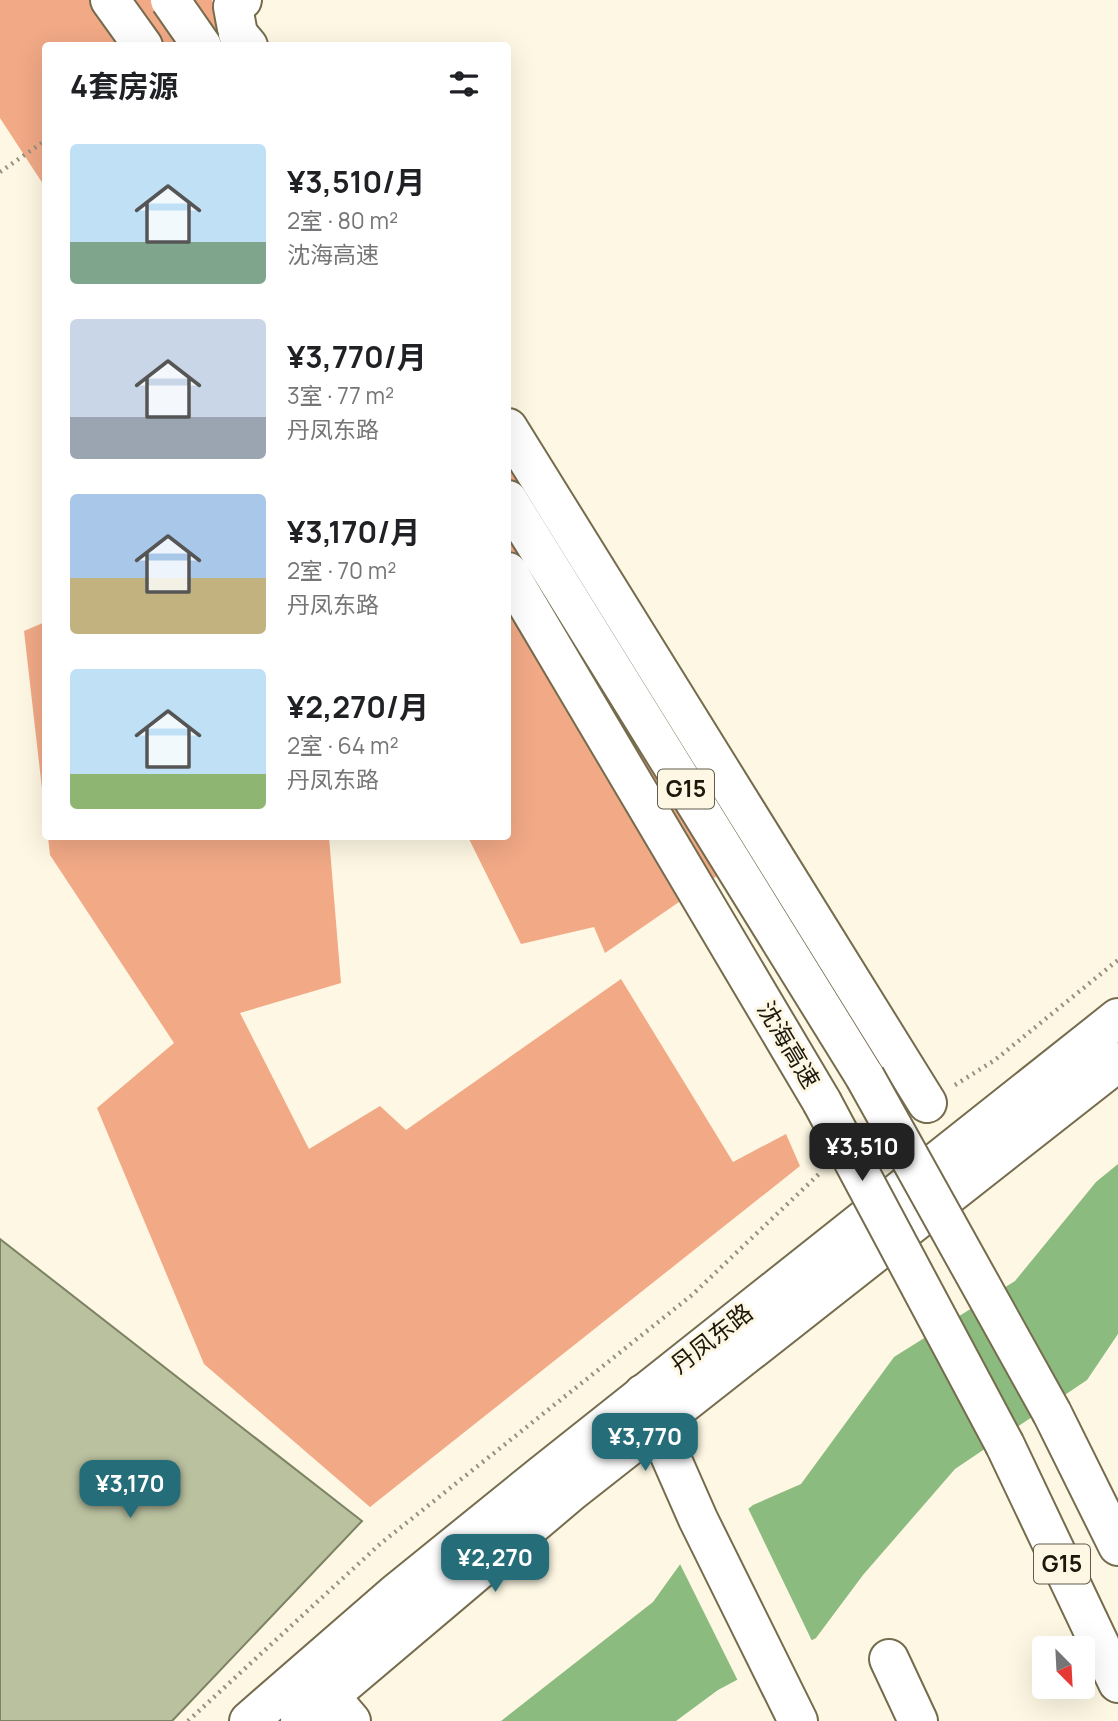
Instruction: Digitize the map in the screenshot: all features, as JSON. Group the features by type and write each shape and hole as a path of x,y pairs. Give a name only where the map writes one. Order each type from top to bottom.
{"main road":[{"path":"110,0 140,42"},
{"path":"170,0 199,42"},
{"path":"242,0 233,7 238,34 245,42"},
{"path":"511,433 928,1103"},
{"name":"沈海高速","path":"511,505 865,1077 1052,1413 1118,1546"},
{"name":"沈海高速","path":"511,577 822,1102 1005,1446 1118,1683"},
{"name":"丹凤东路","path":"300,1721 340,1708 649,1410 1118,1018"},
{"name":"丹凤东路","path":"249,1721 395,1594 649,1410 1118,1062"},
{"path":"649,1410 798,1721"},
{"path":"889,1659 918,1721"}],"path":[{"path":"0,173 42,143"},
{"path":"928,1103 995,1060 1118,961"},
{"path":"188,1721 380,1544 692,1295 827,1166"}],"shaded area":[{"path":"0,0 212,0 228,42 42,42 42,182 0,118"},
{"path":"511,463 753,851 605,953 594,927 521,944 469,840 511,840"},
{"path":"42,623 42,789 24,631"},
{"path":"48,840 329,840 341,983 240,1013 309,1149 380,1106 406,1130 621,979 733,1162 786,1134 800,1166 370,1507 204,1364 97,1108 174,1043 50,855"},
{"path":"1118,1164 1118,1334 1087,1380 955,1469 863,1575 816,1638 718,1690 676,1721 501,1721 653,1602 681,1563 753,1505 801,1484 894,1357 1015,1281 1096,1182"}],"pier":[{"path":"747,1506 813,1643 739,1683 678,1560"}],"building":[{"path":"0,1239 362,1521 172,1721 0,1721"}]}
